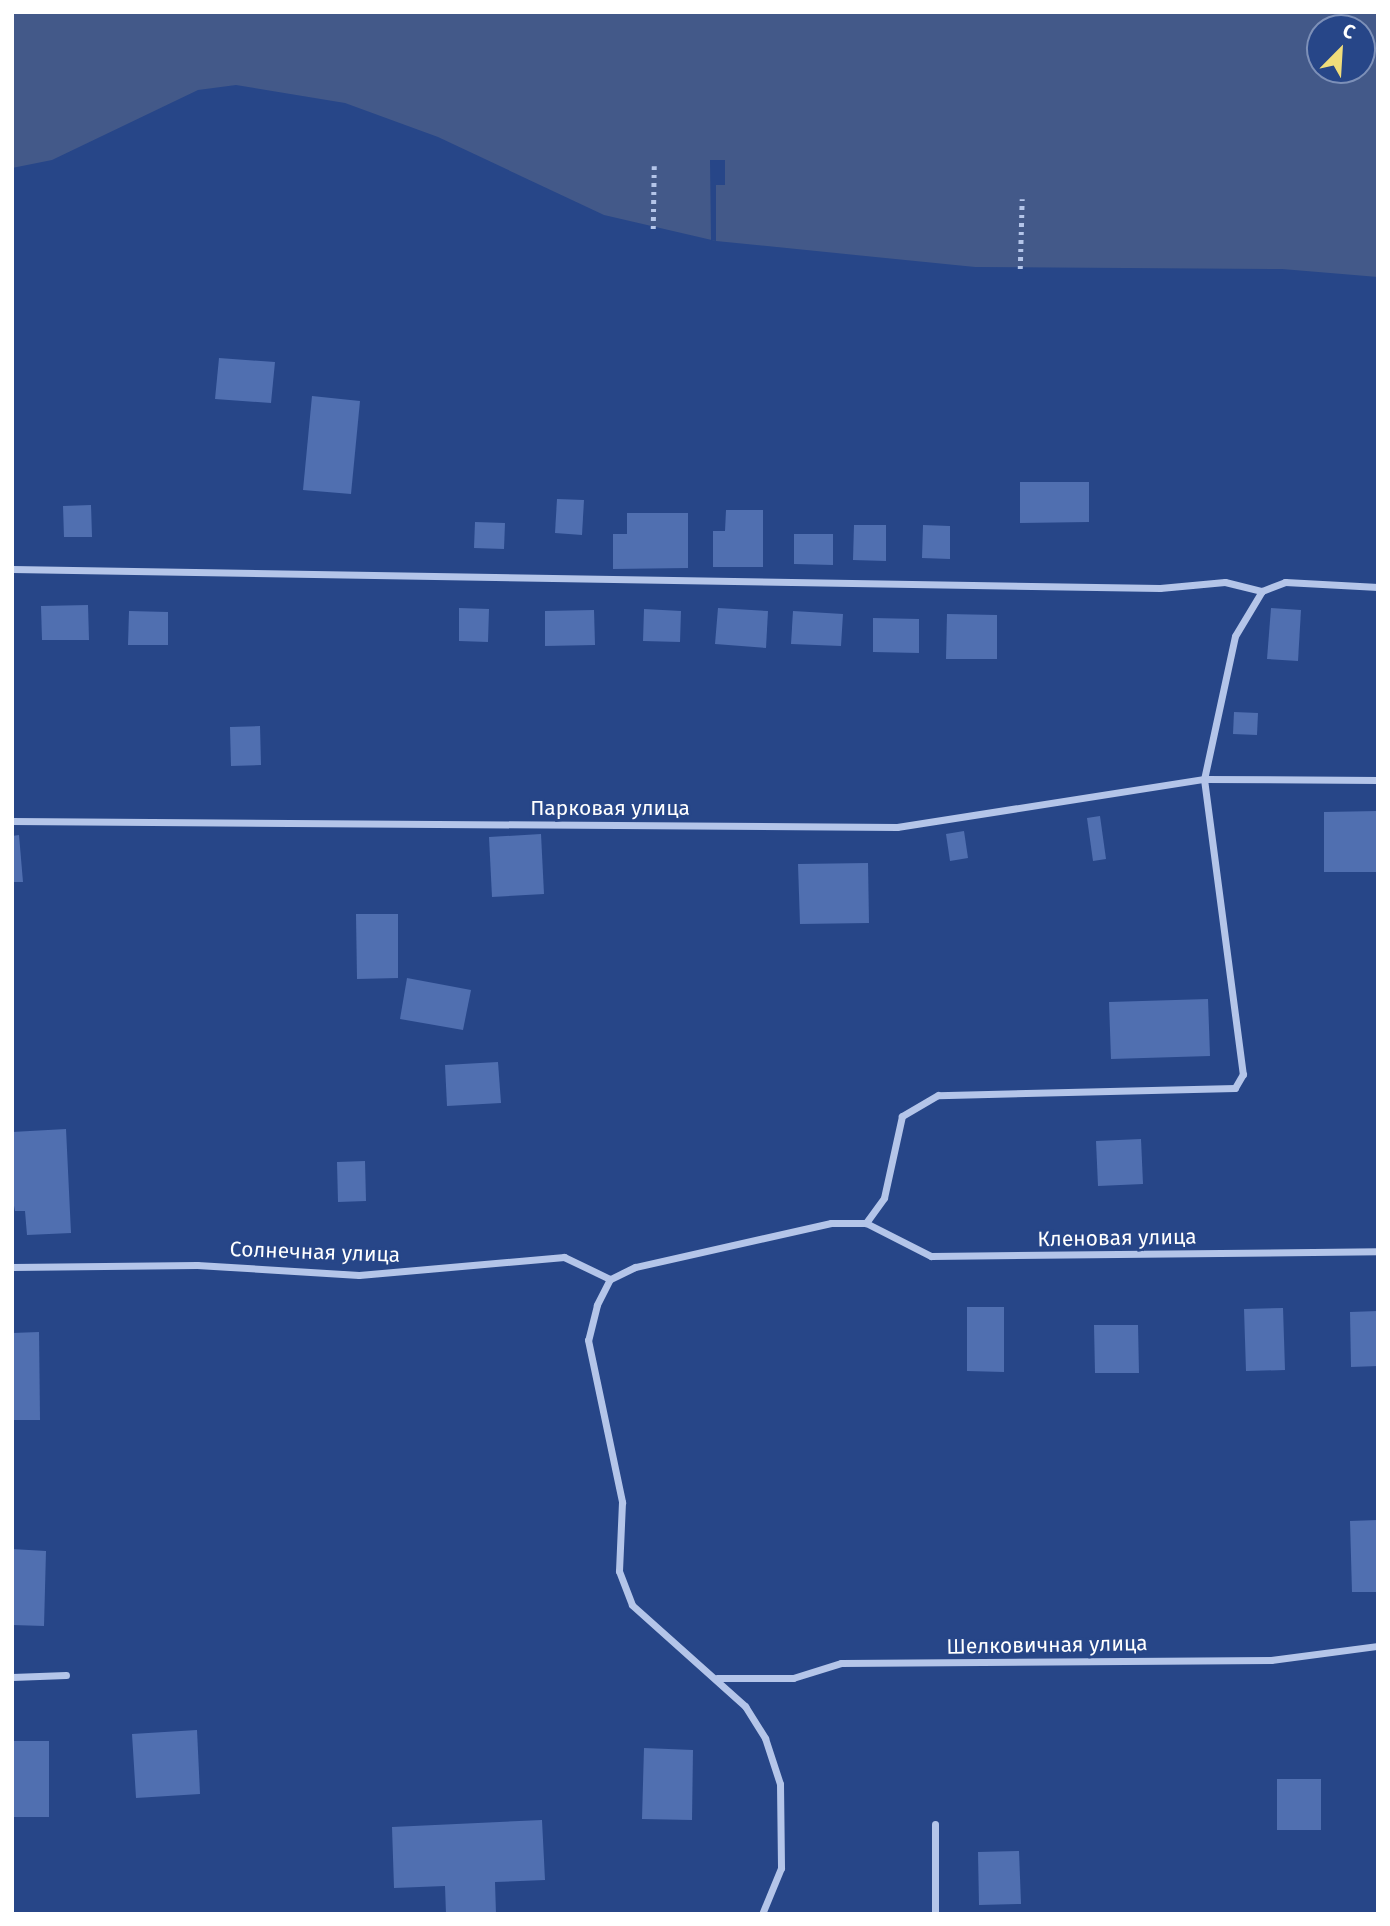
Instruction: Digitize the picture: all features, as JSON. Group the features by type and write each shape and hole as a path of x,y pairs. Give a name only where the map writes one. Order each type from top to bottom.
{"street":[{"path":"12,569 1160,588 1225,583 1262,590 1285,582 1378,587"},
{"path":"762,1914 780,1868 780,1784 765,1738 717,1678 632,1605 619,1571 622,1502 588,1340 610,1279 690,1252 831,1223 866,1223 884,1198 902,1116 938,1095 1235,1088 1243,1074 1204,779 1235,636 1262,590"},
{"name":"Парковая улица","path":"12,821 897,827 1204,779 1378,780"},
{"name":"Кленовая улица","path":"866,1223 931,1256 1378,1251"},
{"name":"Солнечная улица","path":"12,1267 197,1265 359,1275 564,1256 610,1279"},
{"name":"Шелковичная улица","path":"717,1678 793,1678 841,1663 1271,1660 1378,1646"},
{"path":"12,1677 66,1675"},
{"path":"934,1824 935,1914"}],"path":[{"path":"653,229 654,166"},
{"path":"1020,269 1022,199"}],"water":[{"path":"12,12 1378,12 1378,277 1282,269 975,267 716,241 604,215 438,137 345,103 236,85 198,90 52,160 12,168"}],"pier":[{"path":"710,160 725,160 725,185 716,185 716,241 711,240"}],"building":[{"path":"219,358 275,362 271,403 215,399"},
{"path":"312,396 360,401 351,494 303,490"},
{"path":"1020,482 1089,482 1089,522 1020,523"},
{"path":"557,499 584,500 582,535 555,533"},
{"path":"91,505 92,537 64,537 63,506"},
{"path":"726,510 763,510 763,567 713,567 713,531 725,531"},
{"path":"627,513 688,513 688,568 613,569 613,534 627,534"},
{"path":"475,522 505,523 504,549 474,548"},
{"path":"854,525 886,525 886,561 853,560"},
{"path":"923,525 950,526 950,559 922,558"},
{"path":"794,534 833,534 833,565 794,564"},
{"path":"88,605 89,640 42,640 41,606"},
{"path":"459,608 489,609 488,642 459,641"},
{"path":"718,608 768,611 766,648 715,644"},
{"path":"1271,608 1301,610 1298,661 1267,659"},
{"path":"644,609 681,611 680,642 643,641"},
{"path":"594,610 595,645 545,646 545,611"},
{"path":"129,611 168,612 168,645 128,645"},
{"path":"793,611 843,614 841,646 791,644"},
{"path":"947,614 997,615 997,659 946,659"},
{"path":"873,618 919,619 919,653 873,652"},
{"path":"1234,712 1258,713 1257,735 1233,734"},
{"path":"260,726 261,765 231,766 230,727"},
{"path":"1378,811 1378,872 1324,872 1324,812"},
{"path":"1100,816 1106,859 1093,861 1087,818"},
{"path":"964,831 968,858 950,861 946,834"},
{"path":"541,834 544,894 492,897 489,837"},
{"path":"19,835 23,882 12,882 12,836"},
{"path":"868,863 869,923 800,924 798,864"},
{"path":"356,914 398,914 398,978 357,979"},
{"path":"407,978 471,990 463,1030 400,1019"},
{"path":"1208,999 1210,1056 1111,1059 1109,1002"},
{"path":"498,1062 501,1103 447,1106 445,1065"},
{"path":"66,1129 71,1233 27,1235 25,1211 15,1211 12,1195 12,1132"},
{"path":"1141,1139 1143,1184 1098,1186 1096,1141"},
{"path":"365,1161 366,1201 338,1202 337,1162"},
{"path":"967,1307 1004,1307 1004,1372 967,1371"},
{"path":"1283,1308 1285,1370 1246,1371 1244,1309"},
{"path":"1378,1311 1378,1366 1351,1367 1350,1312"},
{"path":"1094,1325 1138,1325 1139,1373 1095,1373"},
{"path":"39,1332 40,1420 12,1420 12,1333"},
{"path":"1378,1520 1378,1592 1352,1592 1350,1521"},
{"path":"12,1549 46,1551 44,1626 12,1625"},
{"path":"197,1730 200,1794 136,1798 132,1734"},
{"path":"12,1741 49,1741 49,1817 12,1817"},
{"path":"644,1748 693,1750 692,1820 642,1819"},
{"path":"1277,1779 1321,1779 1321,1830 1277,1830"},
{"path":"542,1820 545,1880 495,1882 496,1914 446,1914 445,1886 394,1888 392,1827"},
{"path":"1019,1851 1021,1904 979,1905 978,1852"}]}
